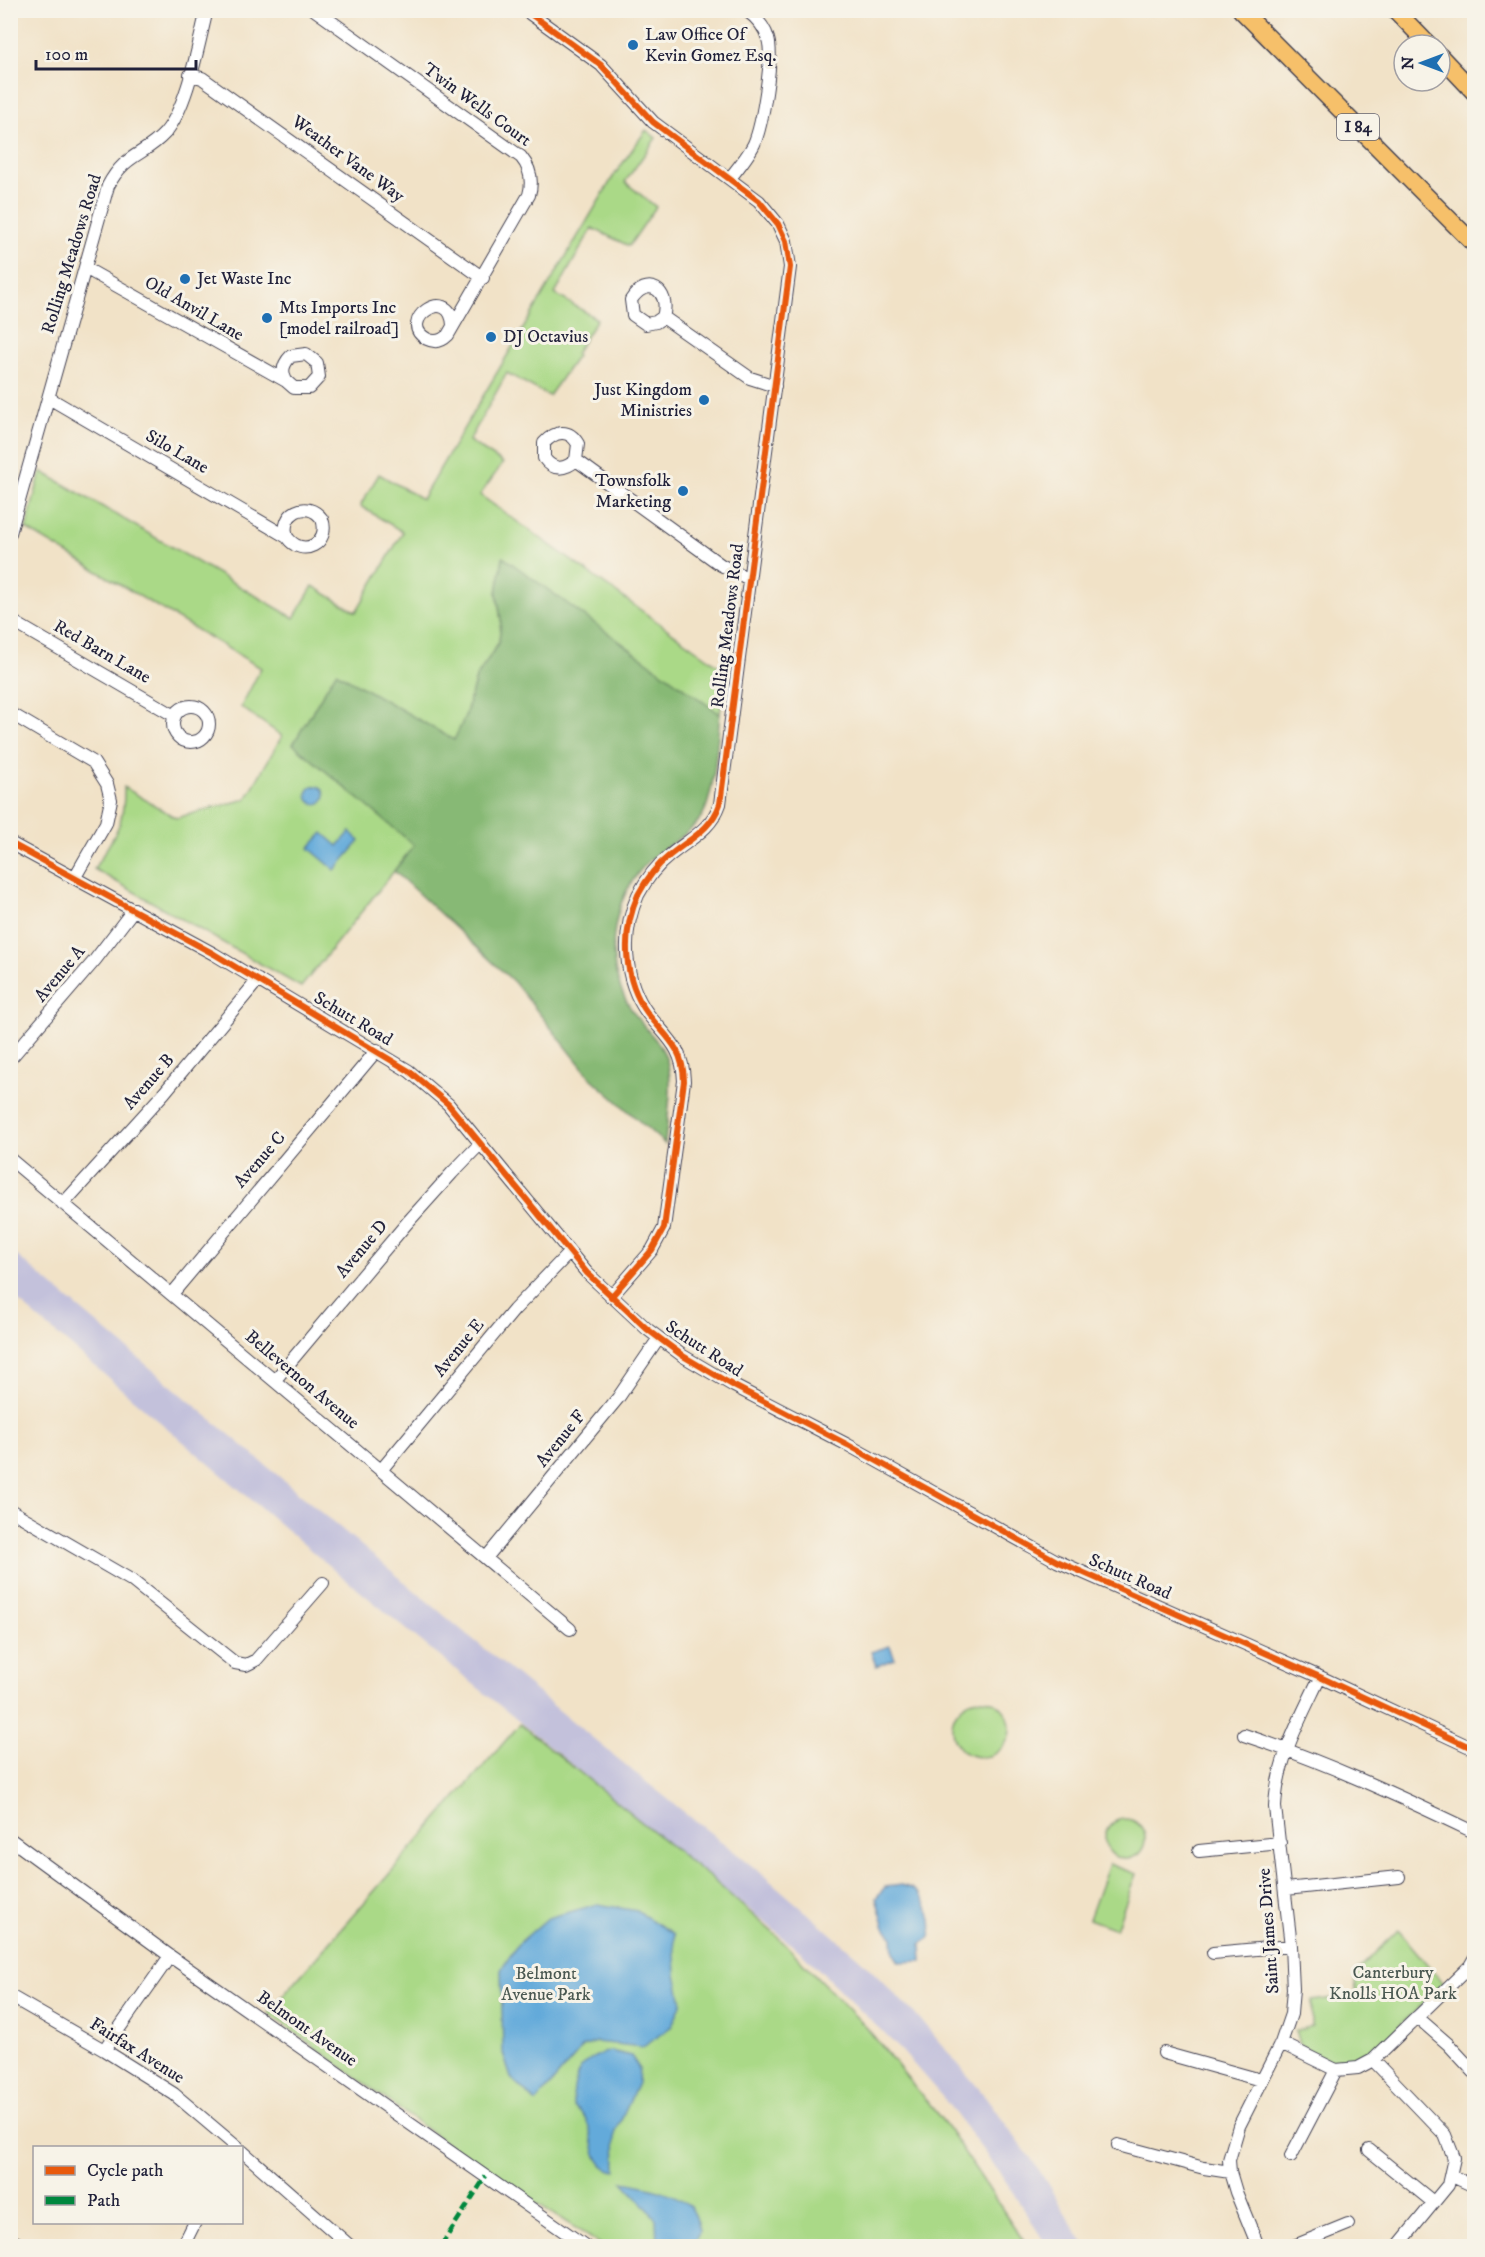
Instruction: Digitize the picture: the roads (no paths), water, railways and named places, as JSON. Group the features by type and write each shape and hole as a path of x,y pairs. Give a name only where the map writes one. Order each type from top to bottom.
{"highway":[{"name":"I 84","path":"1241,10 1474,244"},
{"path":"1395,10 1417,33"},
{"path":"1452,69 1474,92"}],"street":[{"name":"Rolling Meadows Road","path":"10,533 108,186 114,173 128,159 165,133 180,105 207,10"},
{"name":"Twin Wells Court","path":"315,10 525,162 532,180 529,195 483,278 453,326"},
{"name":"Rolling Meadows Road","path":"525,10 602,65 649,118 730,178 768,210 778,224 789,254 788,285 722,796 717,812 705,829 671,854 654,870 639,895 629,925 628,958 634,988 648,1013 678,1051 684,1068 684,1081 664,1228 652,1250 611,1297"},
{"path":"730,178 749,153 756,139 770,57 769,42 764,30 757,19 746,10"},
{"name":"Weather Vane Way","path":"190,75 202,78 256,115 483,278"},
{"name":"Old Anvil Lane","path":"85,268 286,381"},
{"path":"663,317 750,378 775,386"},
{"name":"Silo Lane","path":"48,399 287,537"},
{"path":"576,460 721,565 749,579"},
{"name":"Red Barn Lane","path":"10,620 175,716"},
{"path":"10,714 93,762 107,784 111,800 109,815 103,830 75,877"},
{"name":"Schutt Road","path":"10,843 134,909 377,1050 409,1071 436,1092 481,1143 568,1253 611,1297 682,1356 1057,1561 1320,1677 1474,1749"},
{"name":"Avenue A","path":"10,1059 95,960 134,909"},
{"name":"Avenue B","path":"63,1204 164,1093 258,980"},
{"name":"Avenue C","path":"172,1294 377,1050"},
{"name":"Avenue D","path":"275,1380 407,1223 481,1143"},
{"name":"Bellevernon Avenue","path":"10,1159 570,1629"},
{"name":"Avenue E","path":"382,1469 506,1318 568,1253"},
{"name":"Avenue F","path":"486,1558 618,1398 658,1338"},
{"path":"10,1510 131,1580 235,1663 246,1665 256,1660 323,1582"},
{"name":"Saint James Drive","path":"1258,2246 1230,2172 1229,2160 1239,2126 1281,2043 1291,2014 1293,1989 1291,1946 1275,1808 1276,1790 1286,1749 1320,1677"},
{"path":"1244,1736 1286,1749 1399,1796 1474,1832"},
{"name":"Belmont Avenue","path":"10,1839 170,1956 585,2247"},
{"path":"1199,1851 1280,1843"},
{"path":"1286,1889 1399,1877"},
{"path":"1213,1953 1291,1946"},
{"path":"104,2050 170,1956"},
{"path":"1281,2043 1336,2070 1358,2068 1373,2060 1470,1966 1474,1959"},
{"name":"Fairfax Avenue","path":"10,1996 104,2050 174,2094 235,2146"},
{"path":"1417,2017 1448,2044 1474,2072"},
{"path":"1164,2053 1261,2080"},
{"path":"1373,2060 1445,2135 1454,2158 1452,2176 1448,2185 1398,2247"},
{"path":"1291,2156 1336,2070"},
{"path":"1118,2145 1204,2168 1230,2172"},
{"path":"1369,2150 1432,2202"},
{"name":"Fairfax Avenue","path":"243,2153 350,2247"},
{"path":"1452,2176 1474,2186"},
{"path":"183,2247 194,2224"},
{"path":"1294,2247 1348,2224"},
{"path":"10,2240 24,2247"}],"water":[{"path":"316,786 322,789 325,795 322,801 316,804 310,801 307,795 310,789"},
{"path":"350,832 360,841 335,870 309,848 323,833 338,846"},
{"path":"890,1646 895,1659 876,1666 871,1652"},
{"path":"902,1885 913,1889 920,1895 931,1920 929,1938 921,1944 922,1961 899,1962 894,1954 893,1937 885,1928 876,1898 885,1887"},
{"path":"598,1904 637,1911 674,1934 676,1974 682,2002 672,2026 643,2047 596,2042 583,2047 536,2102 511,2078 503,2053 501,1970 518,1944 548,1918"},
{"path":"611,2051 631,2056 639,2068 638,2083 615,2134 616,2171 602,2165 595,2151 586,2120 573,2105 574,2085 580,2069 592,2058"},
{"path":"623,2182 662,2191 682,2200 696,2217 700,2231 696,2238 682,2247 657,2242 656,2219"}],"place":[{"name":"Law Office Of Kevin Gomez Esq.","path":"633,45"},
{"name":"Jet Waste Inc","path":"185,279"},
{"name":"Mts Imports Inc [model railroad]","path":"267,318"},
{"name":"DJ Octavius","path":"491,337"},
{"name":"Just Kingdom Ministries","path":"704,400"},
{"name":"Townsfolk Marketing","path":"683,491"}],"park label":[{"name":"Canterbury Knolls HOA Park","path":"1393,1983"},
{"name":"Belmont Avenue Park","path":"546,1984"}]}
